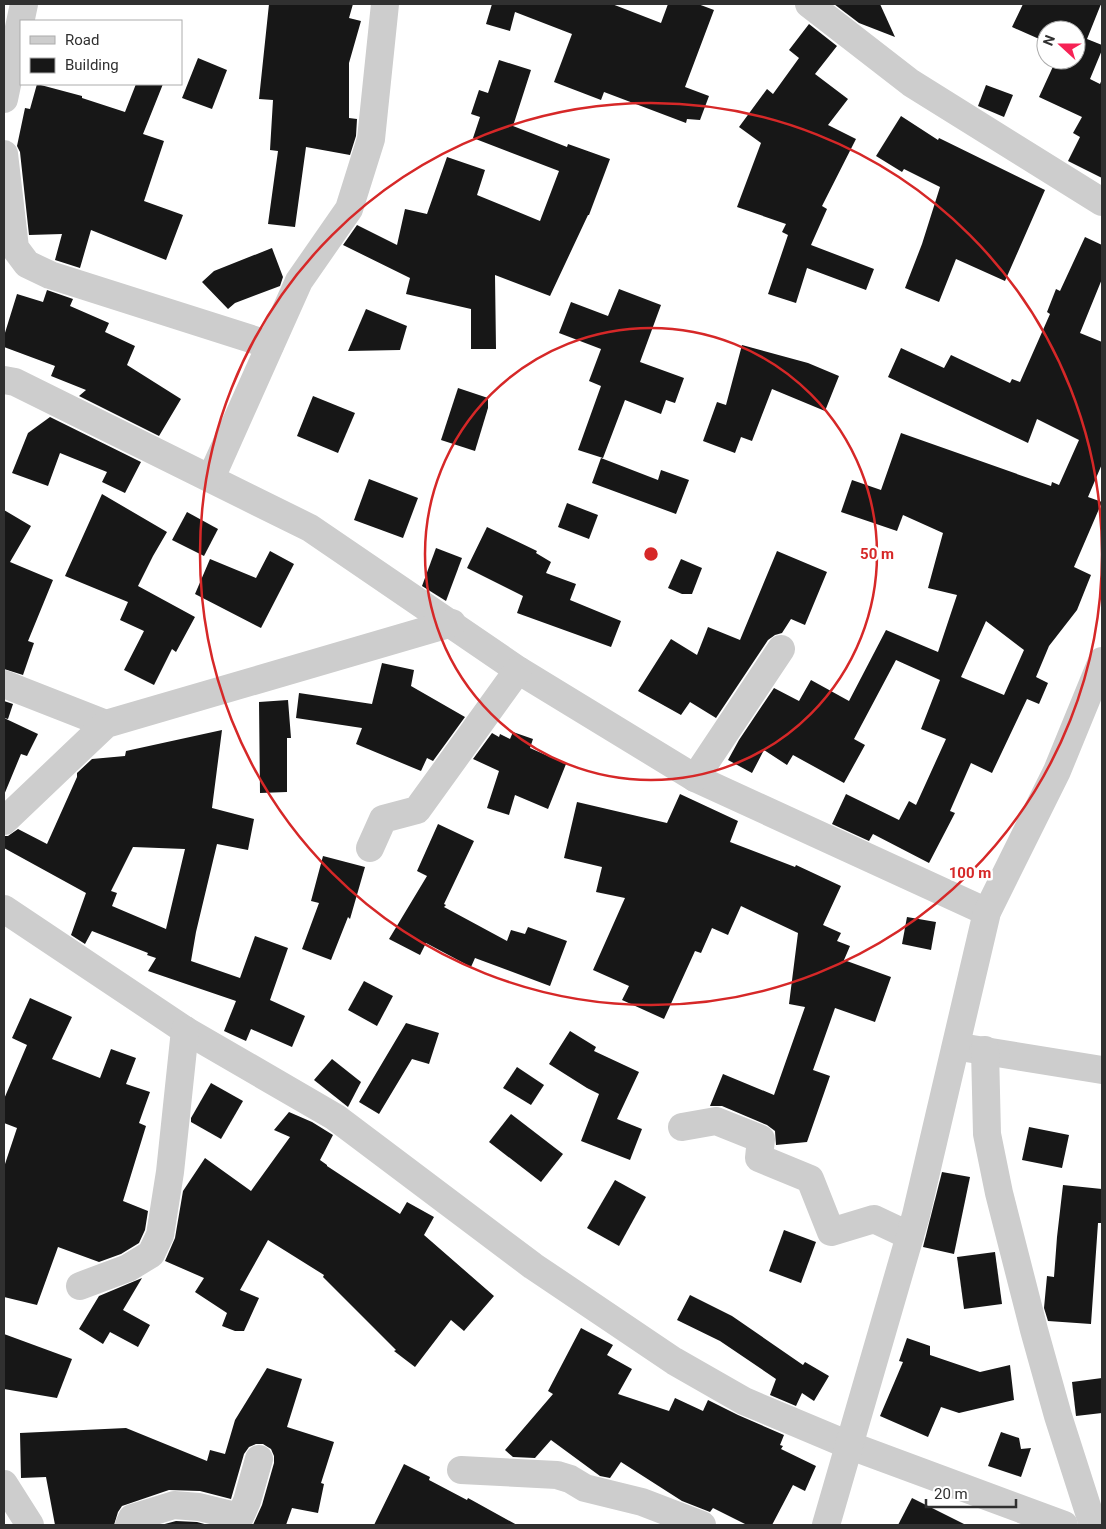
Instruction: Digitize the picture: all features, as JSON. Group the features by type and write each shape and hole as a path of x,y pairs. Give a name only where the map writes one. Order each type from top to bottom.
{"street":[{"path":"21,20 24,4"},
{"path":"211,478 299,281 349,209 371,139 385,4"},
{"path":"810,4 911,84 1102,202"},
{"path":"4,99 20,23"},
{"path":"4,154 14,248 27,264 50,275 270,345"},
{"path":"4,380 16,382 310,528 452,623 518,670 695,778 987,912"},
{"path":"4,821 106,724 452,623"},
{"path":"695,778 781,649"},
{"path":"826,1525 851,1446 910,1236 987,912 1057,771 1102,662"},
{"path":"370,848 384,820 417,810 518,670"},
{"path":"4,684 106,724"},
{"path":"4,909 184,1030 335,1117 533,1266 674,1361 744,1401 851,1446 1064,1525"},
{"path":"80,1286 128,1268 151,1254 160,1235 170,1172 184,1030"},
{"path":"955,1046 1102,1070"},
{"path":"985,1050 987,1134 997,1184 1034,1330 1092,1493 1093,1525"},
{"path":"682,1128 716,1121 761,1139 759,1158 810,1179 831,1232 874,1219 910,1236"},
{"path":"129,1525 132,1518 174,1505 199,1507 240,1517 247,1501 259,1459"},
{"path":"461,1470 557,1476 570,1479 585,1488 642,1502 702,1525"},
{"path":"4,1484 30,1525"}],"building":[{"path":"269,4 353,4 349,18 361,21 349,63 349,118 357,119 356,136 350,155 306,147 295,227 268,224 278,151 270,150 273,100 259,99"},
{"path":"492,4 612,4 661,23 668,4 698,4 714,10 685,87 709,96 700,120 687,119 686,123 604,92 601,100 554,82 572,34 515,12 510,31 486,24"},
{"path":"834,4 880,4 895,37 859,23"},
{"path":"1023,4 1101,4 1087,39 1102,45 1102,50 1090,79 1100,84 1102,79 1102,178 1068,161 1080,137 1073,133 1082,117 1039,97 1051,70 1086,70 1086,20 1036,20 1036,38 1012,27"},
{"path":"809,24 837,46 815,74 848,99 828,125 856,139 822,206 827,209 811,245 874,269 866,290 807,268 796,303 768,294 788,235 782,232 786,224 737,207 761,143 739,127 767,89 773,94 799,58 789,50"},
{"path":"198,58 227,70 212,109 182,98"},
{"path":"499,60 531,70 513,126 567,147 568,144 610,159 589,215 550,296 495,275 496,349 471,349 471,309 406,294 410,278 343,245 357,225 397,245 405,209 427,214 447,157 485,170 477,195 540,221 559,171 473,138 480,117 471,114 479,90 488,93"},
{"path":"37,85 82,96 82,98 125,112 136,85 163,85 143,134 164,141 144,201 183,215 166,260 91,230 80,268 55,260 62,234 29,235 20,152 17,146 25,108 30,109"},
{"path":"986,85 1013,95 1004,117 978,106"},
{"path":"901,116 938,140 939,138 1045,190 1005,281 956,259 939,302 905,288 922,244 940,187 904,169 902,172 876,156"},
{"path":"1085,237 1102,245 1102,279 1080,333 1102,342 1102,464 1088,497 1102,502 1074,567 1091,575 1077,610 1049,646 1036,677 1048,683 1039,704 1027,699 992,773 971,763 950,811 955,813 929,863 873,834 869,841 832,824 846,794 899,820 909,801 916,805 946,739 921,729 940,680 896,660 854,739 865,745 844,783 793,755 787,765 764,750 752,773 728,760 774,688 799,701 811,680 849,701 886,630 938,652 957,595 928,588 943,533 903,515 897,531 841,512 852,480 881,490 901,433 1051,486 1052,482 1059,485 1079,440 1037,419 1028,443 888,377 901,348 944,368 951,355 1010,383 1012,379 1020,382 1050,314 1047,312 1056,289 1060,291","holes":["986,621 1024,650 1004,695 961,677"]},
{"path":"272,248 283,277 280,286 235,303 228,309 202,282 214,271"},
{"path":"619,289 661,305 640,362 684,378 675,403 666,400 661,414 625,400 603,458 578,450 601,386 589,381 601,349 559,333 571,302 608,316"},
{"path":"47,290 73,299 70,306 109,323 105,332 135,346 127,365 181,399 159,436 79,396 86,390 51,376 55,366 4,347 4,336 17,294 43,302"},
{"path":"366,309 407,326 400,350 348,351"},
{"path":"742,345 808,363 839,376 825,411 772,389 752,441 741,437 735,453 703,441 717,402 726,405"},
{"path":"458,388 488,398 488,408 475,451 441,440"},
{"path":"313,396 355,413 338,453 297,436"},
{"path":"50,417 141,462 125,493 102,482 107,472 60,453 48,486 12,473 28,433"},
{"path":"601,458 658,480 661,470 689,480 676,514 592,483"},
{"path":"369,479 418,498 403,538 354,520"},
{"path":"102,494 167,532 138,586 195,617 176,652 172,649 154,685 124,670 144,631 120,620 128,602 65,576"},
{"path":"567,503 598,515 589,539 558,527"},
{"path":"4,510 31,526 10,562 53,580 28,641 34,643 23,675 4,669"},
{"path":"187,512 218,529 204,556 172,540"},
{"path":"487,527 537,551 536,553 551,562 546,573 576,584 570,600 621,621 611,647 517,613 523,596 467,568"},
{"path":"436,548 462,558 446,601 422,586"},
{"path":"270,551 294,564 261,628 195,594 210,559 256,578"},
{"path":"777,551 827,572 805,625 791,619 782,633 768,640 716,718 690,702 681,715 638,691 671,639 697,655 708,627 740,640"},
{"path":"681,559 702,568 692,594 682,594 668,588"},
{"path":"382,663 414,670 411,686 465,717 433,761 427,758 421,771 356,744 362,728 296,718 299,693 372,704"},
{"path":"288,700 291,738 287,738 287,792 260,793 259,702"},
{"path":"4,701 13,704 8,719 4,718"},
{"path":"4,718 38,734 27,756 21,754 4,795"},
{"path":"222,730 212,808 254,819 248,850 217,844 191,961 240,978 255,936 288,948 270,1000 305,1016 292,1047 251,1029 246,1041 224,1031 236,1001 148,971 156,958 147,955 148,953 92,931 85,944 71,935 86,893 4,848 4,836 8,836 18,829 47,844 77,777 77,773 92,759 125,756 126,751","holes":["133,847 185,849 166,929 112,906 117,893 111,891"]},
{"path":"513,732 533,739 530,748 566,764 548,809 515,795 509,815 487,808 499,771 473,759 492,733 499,737 500,734 510,739"},
{"path":"680,794 738,821 730,842 795,867 796,865 841,886 823,925 841,933 837,941 850,946 844,960 891,977 875,1022 835,1008 813,1070 830,1076 807,1142 776,1145 775,1131 767,1125 722,1106 710,1106 723,1074 774,1095 805,1007 789,1004 798,933 741,906 728,935 712,928 701,953 695,951 664,1019 622,1000 629,986 593,970 625,898 596,892 602,867 564,858 577,802 667,823"},
{"path":"438,824 474,841 444,907 507,941 511,930 525,934 528,927 567,941 550,986 475,958 471,967 426,943 420,955 389,939 427,876 417,871"},
{"path":"323,856 365,867 350,919 348,917 331,960 302,949 319,903 311,901"},
{"path":"907,917 936,922 931,950 902,944"},
{"path":"364,981 393,996 377,1026 348,1010"},
{"path":"30,998 72,1017 52,1059 100,1078 111,1049 136,1058 126,1084 150,1092 139,1123 146,1126 123,1201 148,1211 145,1230 139,1243 121,1254 99,1262 58,1247 37,1305 4,1297 4,1167 17,1128 4,1123 4,1099 27,1045 12,1038"},
{"path":"406,1023 439,1033 429,1064 412,1059 379,1114 359,1102"},
{"path":"570,1031 596,1047 594,1051 639,1072 617,1119 642,1129 630,1160 581,1141 599,1094 549,1064"},
{"path":"332,1059 361,1082 348,1107 314,1080"},
{"path":"517,1067 544,1085 531,1105 503,1088"},
{"path":"211,1083 243,1101 221,1139 191,1122 191,1118"},
{"path":"289,1112 312,1122 333,1135 320,1160 327,1166 400,1214 407,1202 434,1217 424,1235 494,1296 464,1331 451,1320 415,1367 394,1351 396,1350 323,1277 324,1275 268,1240 240,1290 259,1298 244,1331 235,1331 222,1326 227,1313 195,1292 204,1278 165,1261 175,1238 183,1191 205,1158 251,1191 290,1137 274,1130"},
{"path":"511,1114 563,1154 541,1182 489,1142"},
{"path":"1029,1127 1069,1135 1062,1168 1022,1160"},
{"path":"942,1172 970,1177 954,1254 923,1247"},
{"path":"615,1180 646,1197 619,1246 587,1228"},
{"path":"1063,1185 1102,1189 1102,1223 1098,1223 1091,1324 1048,1321 1044,1308 1047,1276 1054,1277"},
{"path":"784,1230 816,1242 801,1283 769,1271"},
{"path":"995,1252 1002,1304 964,1309 957,1257"},
{"path":"142,1278 123,1310 150,1325 138,1347 110,1332 103,1344 79,1329 99,1296"},
{"path":"690,1295 732,1316 803,1365 805,1362 829,1376 814,1401 802,1393 796,1406 770,1395 776,1379 720,1341 677,1320"},
{"path":"581,1328 613,1345 607,1355 632,1369 618,1394 669,1411 675,1398 703,1411 708,1400 784,1435 780,1445 783,1446 781,1449 816,1466 805,1491 793,1485 772,1525 747,1525 713,1508 710,1512 682,1501 621,1462 610,1478 600,1476 551,1440 535,1458 513,1457 505,1450 553,1394 548,1391"},
{"path":"4,1334 72,1359 57,1398 4,1389"},
{"path":"907,1338 930,1346 930,1355 980,1372 1010,1365 1014,1400 959,1413 941,1407 928,1437 880,1416 903,1362 899,1361"},
{"path":"267,1368 302,1379 287,1427 334,1442 321,1483 324,1484 318,1513 292,1508 286,1525 253,1525 262,1505 274,1463 271,1449 263,1444 249,1447 244,1454 231,1499 200,1491 169,1490 122,1506 114,1525 55,1525 46,1477 21,1478 20,1433 126,1428 207,1461 210,1450 225,1454 235,1420"},
{"path":"1102,1378 1102,1413 1076,1416 1072,1382"},
{"path":"1001,1432 1019,1438 1021,1449 1031,1448 1021,1477 988,1466"},
{"path":"404,1464 430,1477 429,1480 467,1500 468,1498 517,1525 374,1525"},
{"path":"912,1498 966,1525 898,1525"},
{"path":"176,1521 197,1522 208,1525 161,1525"}]}
